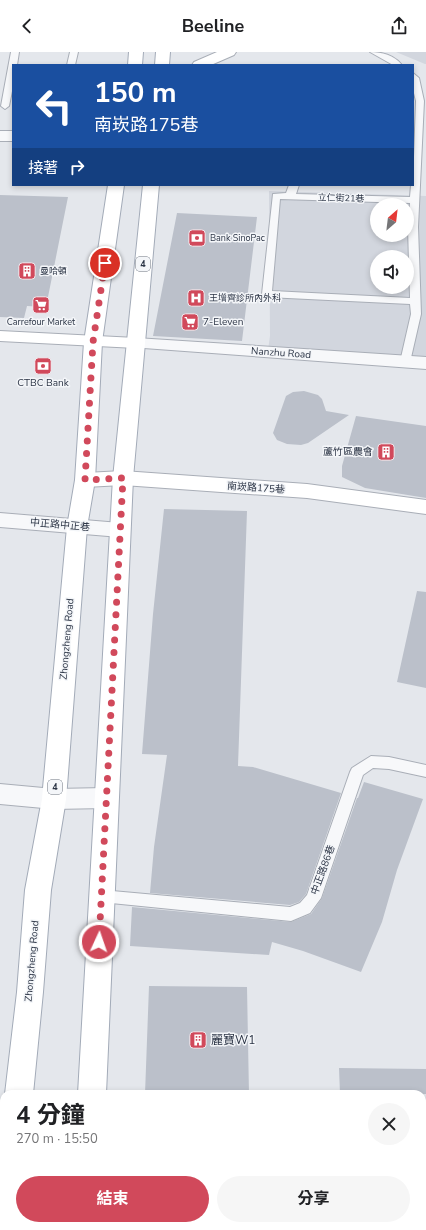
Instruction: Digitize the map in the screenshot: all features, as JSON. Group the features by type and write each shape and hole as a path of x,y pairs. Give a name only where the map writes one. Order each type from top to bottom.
{"main road":[{"path":"135,64 136,52"},
{"path":"162,64 163,52"},
{"path":"201,64 229,52"},
{"name":"Zhongzheng Road","path":"19,1090 30,992 38,890 54,799 77,527 85,480 93,342 116,186"},
{"name":"4","path":"92,1090 123,478 150,186"},
{"path":"0,336 93,342 136,343"},
{"name":"南崁路175巷","path":"85,480 123,478 307,492 426,507"}],"street":[{"path":"0,136 12,136"},
{"name":"Nanzhu Road","path":"136,343 426,363"},
{"name":"中正路中正巷","path":"0,520 120,530"},
{"path":"0,794 54,799 106,798"}],"lane":[{"path":"13,64 15,52"},
{"path":"71,64 74,52"},
{"path":"374,52 390,59 397,64"},
{"path":"5,106 12,68"},
{"path":"405,362 416,314 413,227 420,101 414,77"},
{"path":"290,196 294,186"},
{"name":"立仁街21巷","path":"415,200 276,196 266,294 416,301"},
{"name":"中正路86巷","path":"101,896 291,914 305,908 313,898 357,772 371,762 388,763 426,771"}],"shaded area":[{"path":"396,52 426,52 426,64 425,64"},
{"path":"269,191 426,196 426,363 268,350 270,336"}],"building":[{"name":"曼哈頓","path":"0,195 68,197 46,307 27,306 24,318 0,317"},
{"path":"177,213 257,217 242,341 153,336"},
{"path":"304,391 318,395 322,399 326,411 349,415 308,443 301,445 287,444 277,440 273,433 286,396 293,392"},
{"name":"蘆竹區農會","path":"356,416 426,426 426,498 365,488 342,477 342,466"},
{"path":"164,509 247,511 238,766 253,767 341,793 306,894 299,902 290,905 150,893 154,847 167,755 142,754 153,614"},
{"path":"417,591 426,592 426,688 397,682"},
{"path":"364,782 423,799 397,870 382,922 361,972 303,951 272,942 269,955 130,946 132,907 291,922 311,914 322,898"},
{"name":"麗寶W1","path":"149,986 247,987 249,1090 145,1090"},
{"path":"339,1068 426,1069 426,1090 340,1090"}],"place":[{"name":"Bank SinoPac","path":"197,238"},
{"name":"曼哈頓","path":"27,271"},
{"name":"王增齊診所內外科","path":"196,298"},
{"name":"Carrefour Market","path":"41,305"},
{"name":"7-Eleven","path":"190,322"},
{"name":"CTBC Bank","path":"43,366"},
{"name":"蘆竹區農會","path":"386,452"},
{"name":"麗寶W1","path":"198,1040"}],"route":[{"path":"99,942 123,478 85,480 93,342 105,263"}]}
